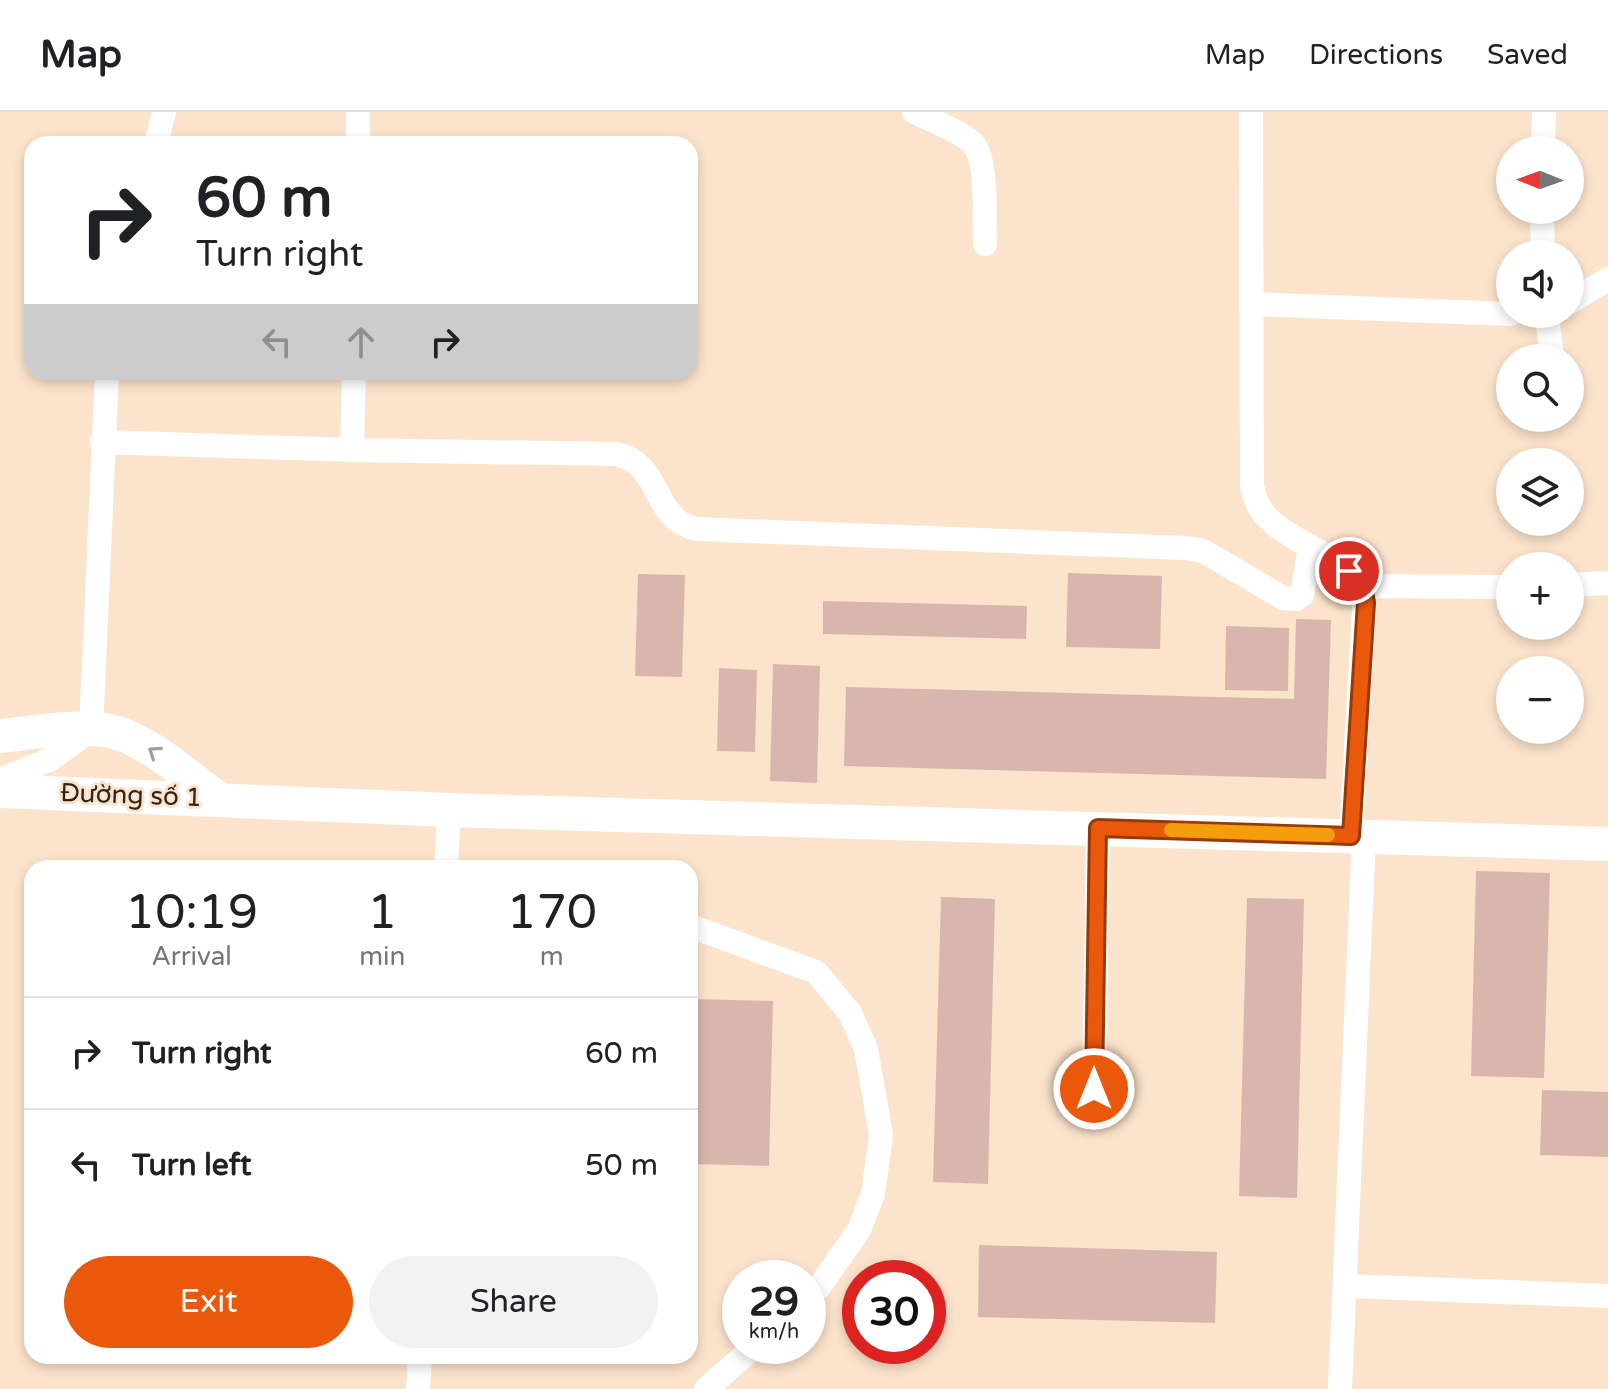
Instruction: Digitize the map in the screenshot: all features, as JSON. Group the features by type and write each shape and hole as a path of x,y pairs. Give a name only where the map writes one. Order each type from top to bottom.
{"street":[{"path":"158,136 164,112"},
{"path":"358,112 358,136"},
{"path":"914,112 975,146 982,160 985,244"},
{"path":"1251,112 1252,486 1261,510 1276,526 1349,571 1363,586 1365,617 1346,1286 1340,1389"},
{"path":"1543,136 1544,112"},
{"path":"1584,294 1608,279"},
{"path":"1252,304 1496,313"},
{"path":"0,780 51,759 91,730 106,380"},
{"path":"352,450 354,380"},
{"path":"102,442 616,454 630,457 643,468 679,522 696,529 1186,548 1203,551 1283,598 1296,599 1302,595 1310,547"},
{"path":"1584,584 1608,583"},
{"path":"1363,586 1496,587"},
{"name":"Đường số 1","path":"0,736 91,730 115,732 142,744 217,798"},
{"name":"Đường số 1","path":"0,791 217,798"},
{"path":"217,798 449,810 1608,844"},
{"path":"446,860 449,810"},
{"path":"1094,1089 1098,828"},
{"path":"698,929 816,972 850,1013 866,1049 881,1135 873,1194 859,1230 826,1277"},
{"path":"1346,1286 1608,1296"},
{"path":"418,1389 420,1364"},
{"path":"706,1389 734,1364"}],"building":[{"path":"1068,573 1162,576 1160,649 1066,647"},
{"path":"638,574 685,575 682,677 635,676"},
{"path":"823,601 1027,606 1026,639 823,634"},
{"path":"1296,619 1331,620 1326,779 844,766 846,687 1294,699"},
{"path":"1226,626 1289,628 1288,691 1225,690"},
{"path":"773,664 820,666 817,783 770,781"},
{"path":"719,668 757,670 755,752 717,751"},
{"path":"1476,871 1550,873 1544,1078 1471,1076"},
{"path":"941,897 995,899 988,1184 933,1182"},
{"path":"1247,898 1304,899 1297,1198 1239,1196"},
{"path":"698,999 773,1001 769,1166 698,1164"},
{"path":"1542,1090 1608,1092 1608,1157 1540,1155"},
{"path":"979,1245 1217,1252 1215,1323 978,1317"}],"slow traffic":[{"path":"1171,830 1328,835"}],"route":[{"path":"1094,1089 1098,828 1351,836 1366,603 1363,586 1349,571"}]}
